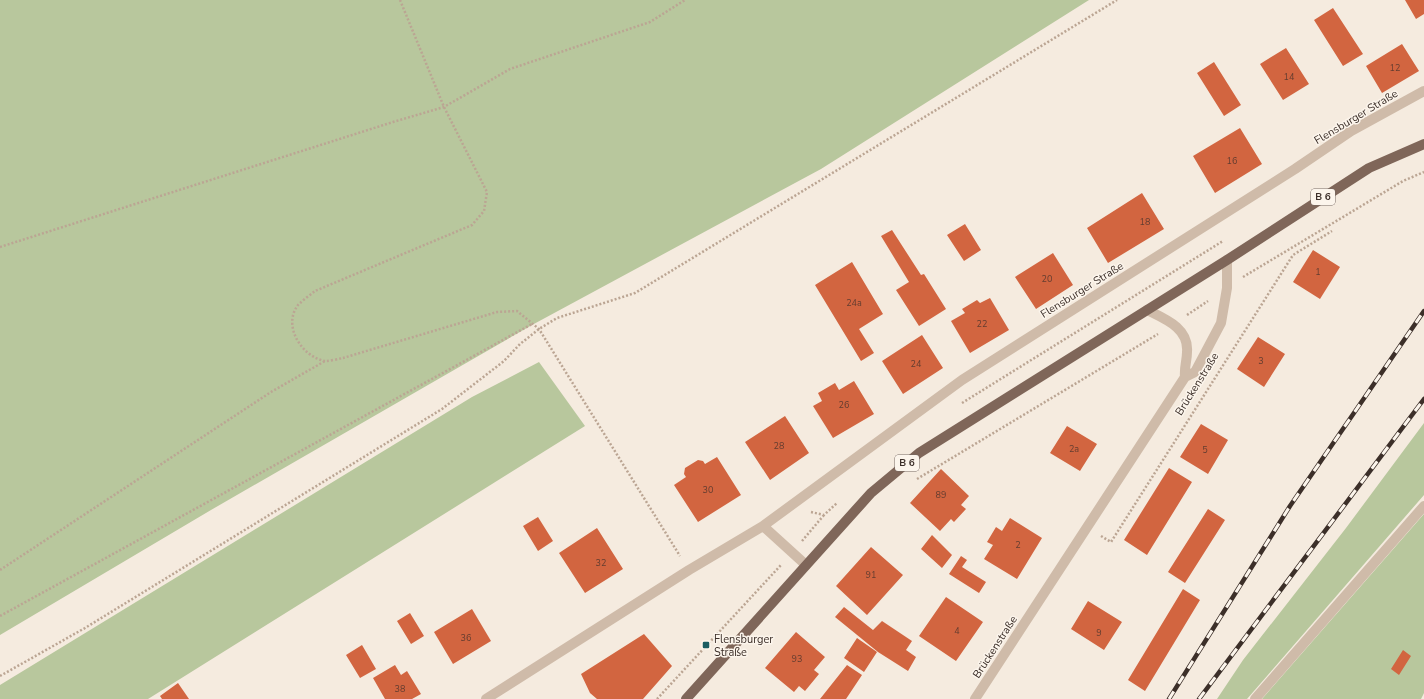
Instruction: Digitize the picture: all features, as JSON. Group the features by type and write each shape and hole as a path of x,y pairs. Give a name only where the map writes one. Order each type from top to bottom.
{"main road":[{"name":"B 6","path":"686,699 871,493 919,453 1227,260 1369,168 1424,144"}],"street":[{"name":"Flensburger Straße","path":"486,699 689,570 763,526 962,380 1288,174 1351,131 1424,90"},
{"name":"Brückenstraße","path":"975,699 1185,377 1195,372 1221,322 1228,288 1227,260"},
{"name":"Brückenstraße","path":"1147,310 1174,324 1185,336 1188,352 1184,366 1185,377"},
{"path":"1255,699 1424,506"},
{"path":"763,526 806,564"}],"path":[{"path":"325,361 306,352 296,339 293,321 298,306 315,291 472,225 484,210 487,192 444,107 400,0"},
{"path":"0,247 444,107 510,69 650,22 685,0"},
{"path":"0,676 85,628 442,409 504,361 520,344 539,329 557,318 635,293 1117,0"},
{"path":"915,480 1174,324 1258,267 1403,180 1424,172"},
{"name":"Brückenstraße","path":"1086,529 1111,542 1293,255 1332,231"},
{"path":"0,570 271,392 325,361 343,358 497,312 517,311 539,329 689,570"},
{"path":"0,616 532,324"},
{"path":"657,699 793,552 824,515"}],"green space":[{"path":"0,0 1089,0 821,169 532,325 211,510 0,635"},
{"path":"539,362 585,426 148,699 0,699 0,685 472,397"},
{"path":"1424,423 1424,495 1247,699 1217,699 1243,660 1346,528"},
{"path":"1424,514 1424,693 1421,699 1262,699"}],"building":[{"path":"1405,0 1424,0 1424,14 1416,19"},
{"path":"1333,8 1363,54 1343,66 1314,20"},
{"path":"1402,44 1419,71 1382,93 1366,66"},
{"path":"1286,48 1309,84 1283,100 1260,64"},
{"path":"1214,62 1241,105 1224,116 1197,73"},
{"path":"1240,128 1262,164 1215,193 1193,156"},
{"path":"1142,193 1164,229 1108,263 1087,228"},
{"path":"965,224 981,250 964,261 947,235"},
{"path":"892,230 921,275 924,274 946,309 919,326 896,290 909,282 881,236"},
{"path":"1313,250 1340,267 1320,299 1293,282"},
{"path":"1053,253 1073,285 1036,309 1015,277"},
{"path":"852,262 883,314 859,329 874,353 861,361 815,285"},
{"path":"990,298 1009,330 970,353 951,321 965,313 962,309 977,300 980,303"},
{"path":"922,335 943,368 903,394 882,361"},
{"path":"1258,337 1285,354 1264,387 1237,369"},
{"path":"854,381 874,414 833,438 813,406 822,401 818,393 835,383 839,390"},
{"path":"785,416 809,453 770,480 745,442"},
{"path":"1201,424 1228,440 1208,474 1180,457"},
{"path":"1067,426 1097,444 1080,471 1050,453"},
{"path":"717,457 741,495 698,522 674,485 686,477 684,474 685,468 698,460 703,461 705,464"},
{"path":"1169,468 1192,482 1147,555 1124,540"},
{"path":"941,469 969,496 961,505 966,509 954,522 951,519 940,531 910,503"},
{"path":"1208,509 1225,520 1185,583 1168,572"},
{"path":"538,517 553,541 538,551 523,526"},
{"path":"1010,518 1042,538 1017,579 984,559 993,545 987,542 996,527 1002,531"},
{"path":"597,528 623,569 585,593 559,553"},
{"path":"932,535 952,555 942,568 921,549"},
{"path":"871,547 903,575 867,615 836,586"},
{"path":"961,556 967,560 962,567 986,582 979,593 949,574"},
{"path":"1183,589 1200,600 1145,691 1128,680"},
{"path":"946,597 983,622 956,661 919,636"},
{"path":"1088,601 1122,622 1104,650 1071,629"},
{"path":"844,607 873,630 882,621 912,641 906,650 916,657 908,671 878,652 835,617"},
{"path":"472,609 491,641 453,664 434,632"},
{"path":"410,613 424,636 411,644 397,621"},
{"path":"796,632 825,657 814,670 819,674 805,691 799,686 794,692 765,668"},
{"path":"644,634 672,666 643,699 597,699 590,693 581,674"},
{"path":"857,638 877,652 864,672 844,658"},
{"path":"362,645 376,669 360,678 346,655"},
{"path":"1403,650 1411,656 1399,675 1391,669"},
{"path":"395,665 401,675 407,671 421,694 412,699 385,699 373,678"},
{"path":"847,665 862,675 846,699 820,699"},
{"path":"178,683 189,699 162,699 160,696"}],"railway":[{"path":"1169,699 1290,506 1424,311"},
{"path":"1199,699 1424,399"}],"place":[{"name":"Flensburger Straße","path":"706,645"}]}
